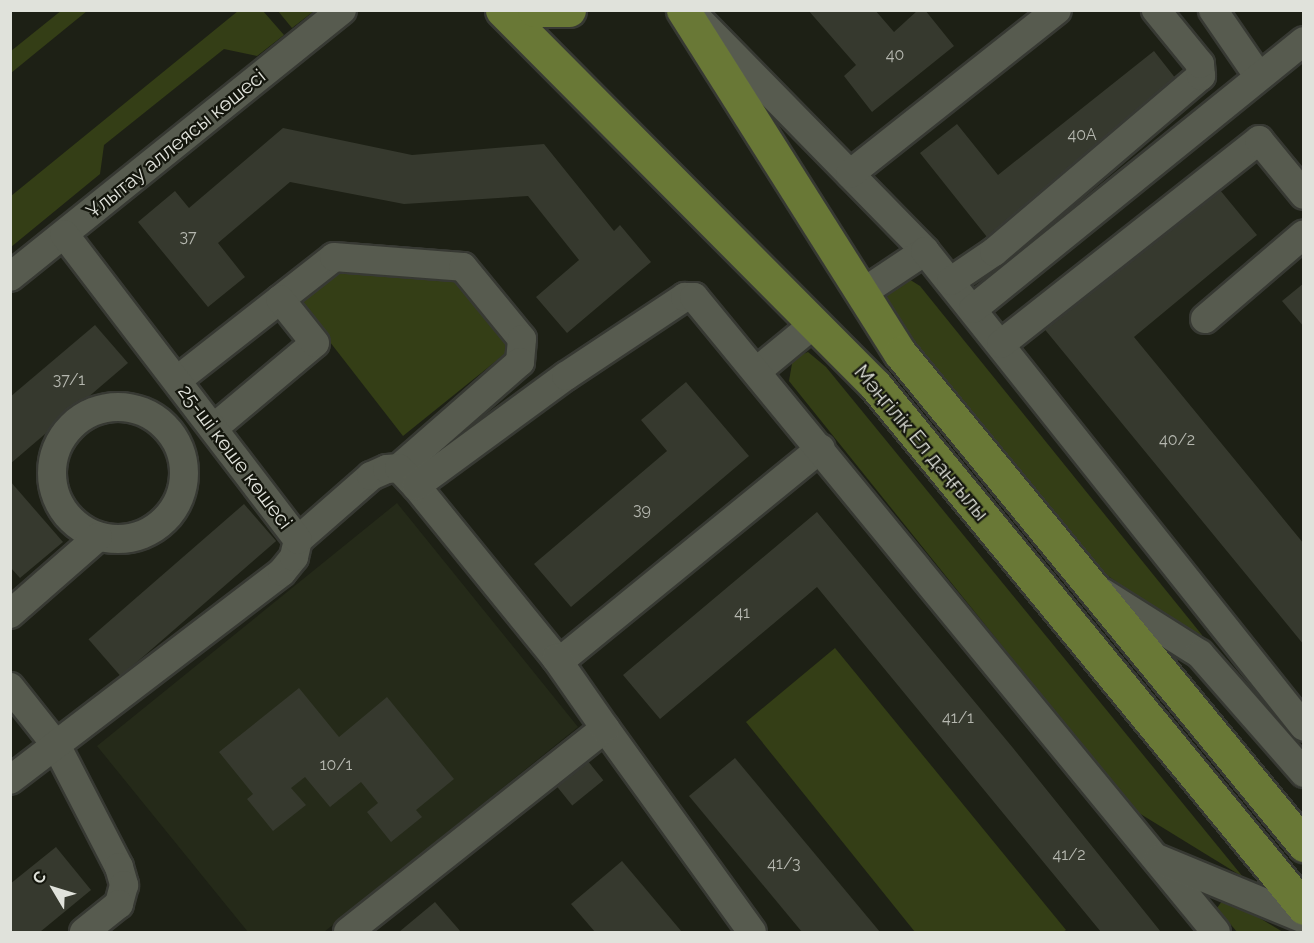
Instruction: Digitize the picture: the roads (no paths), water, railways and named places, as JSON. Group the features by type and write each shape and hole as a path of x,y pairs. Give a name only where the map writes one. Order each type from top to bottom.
{"main road":[{"name":"Мәңгілік Ел даңғылы","path":"502,10 875,385 1304,908"},
{"path":"534,10 569,10"},
{"name":"Мәңгілік Ел даңғылы","path":"683,10 900,353 1304,845"}],"street":[{"name":"Ұлытау аллеясы көшесі","path":"10,277 342,10"},
{"path":"689,10 925,251 951,281 1304,727"},
{"path":"850,174 1057,10"},
{"path":"951,281 994,252 1201,76 1200,64 1156,10"},
{"path":"1213,10 1259,77"},
{"path":"973,309 1304,41"},
{"path":"1001,344 1259,140 1304,195"},
{"name":"25-ші көше көшесі","path":"10,780 282,572 294,557 291,530 64,234"},
{"path":"1204,319 1304,234"},
{"path":"862,293 925,251"},
{"path":"185,374 334,256 464,267 522,339 520,362 407,477"},
{"path":"110,294 132,306 286,501 290,510 291,530"},
{"path":"291,530 371,476 407,477 685,297 702,302 1216,933"},
{"path":"222,421 315,343 280,299"},
{"path":"757,371 814,324"},
{"path":"10,614 98,537 119,539 147,532 170,513 182,486 182,457 169,431 158,421 132,408 102,409 76,422 66,433 53,459 54,489 59,502 78,525 98,537"},
{"path":"556,658 566,657 820,448"},
{"path":"407,477 556,658 752,933"},
{"path":"1088,583 1200,654 1304,773"},
{"path":"10,687 56,745 119,867 124,885 119,904 84,933"},
{"path":"348,933 605,728"},
{"path":"1157,858 1304,919"}]}
